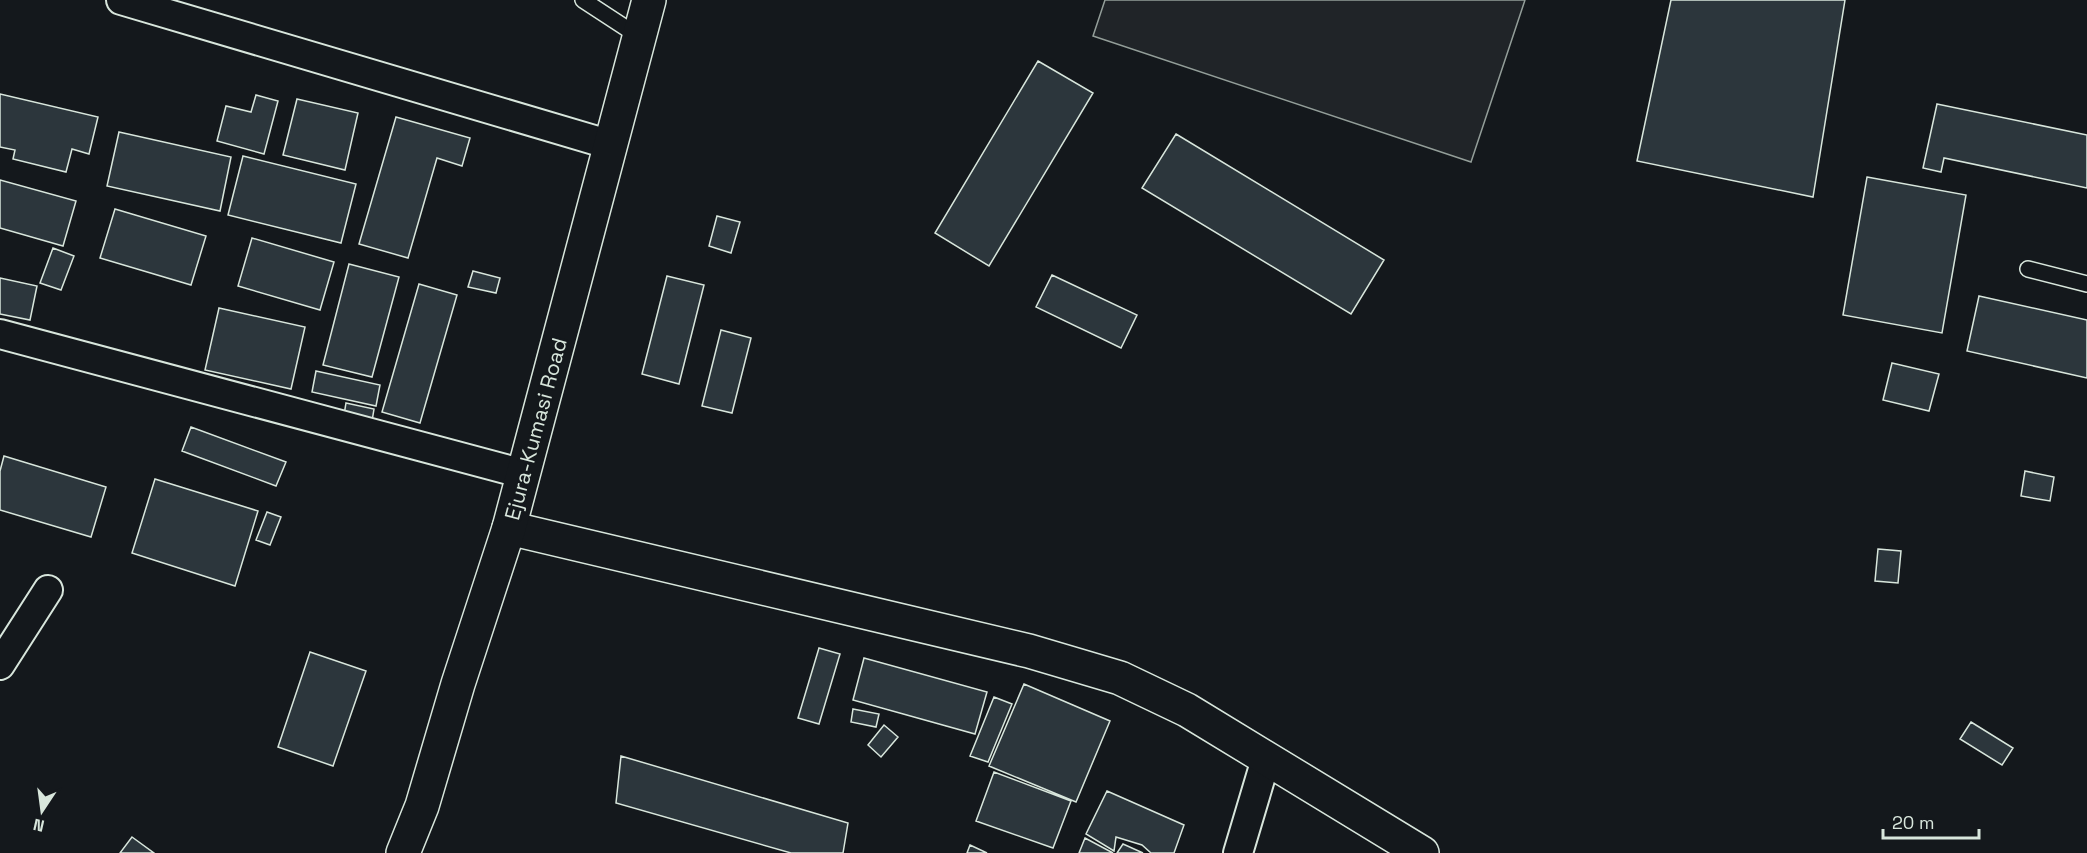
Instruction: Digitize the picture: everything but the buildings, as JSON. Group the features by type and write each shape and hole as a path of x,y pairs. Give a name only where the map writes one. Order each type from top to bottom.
{"street":[{"path":"121,0 611,145"},
{"name":"Ejura-Kumasi Road","path":"403,853 422,806 458,684 509,528 649,0"},
{"path":"0,334 524,474"},
{"path":"509,528 1029,651 1120,678 1187,710 1422,853"},
{"path":"0,665 48,590"},
{"path":"1238,853 1266,759"}],"lane":[{"path":"583,0 632,32 640,34"},
{"path":"2028,269 2087,284"}],"shaded area":[{"path":"1105,0 1525,0 1471,162 1093,36"}]}
